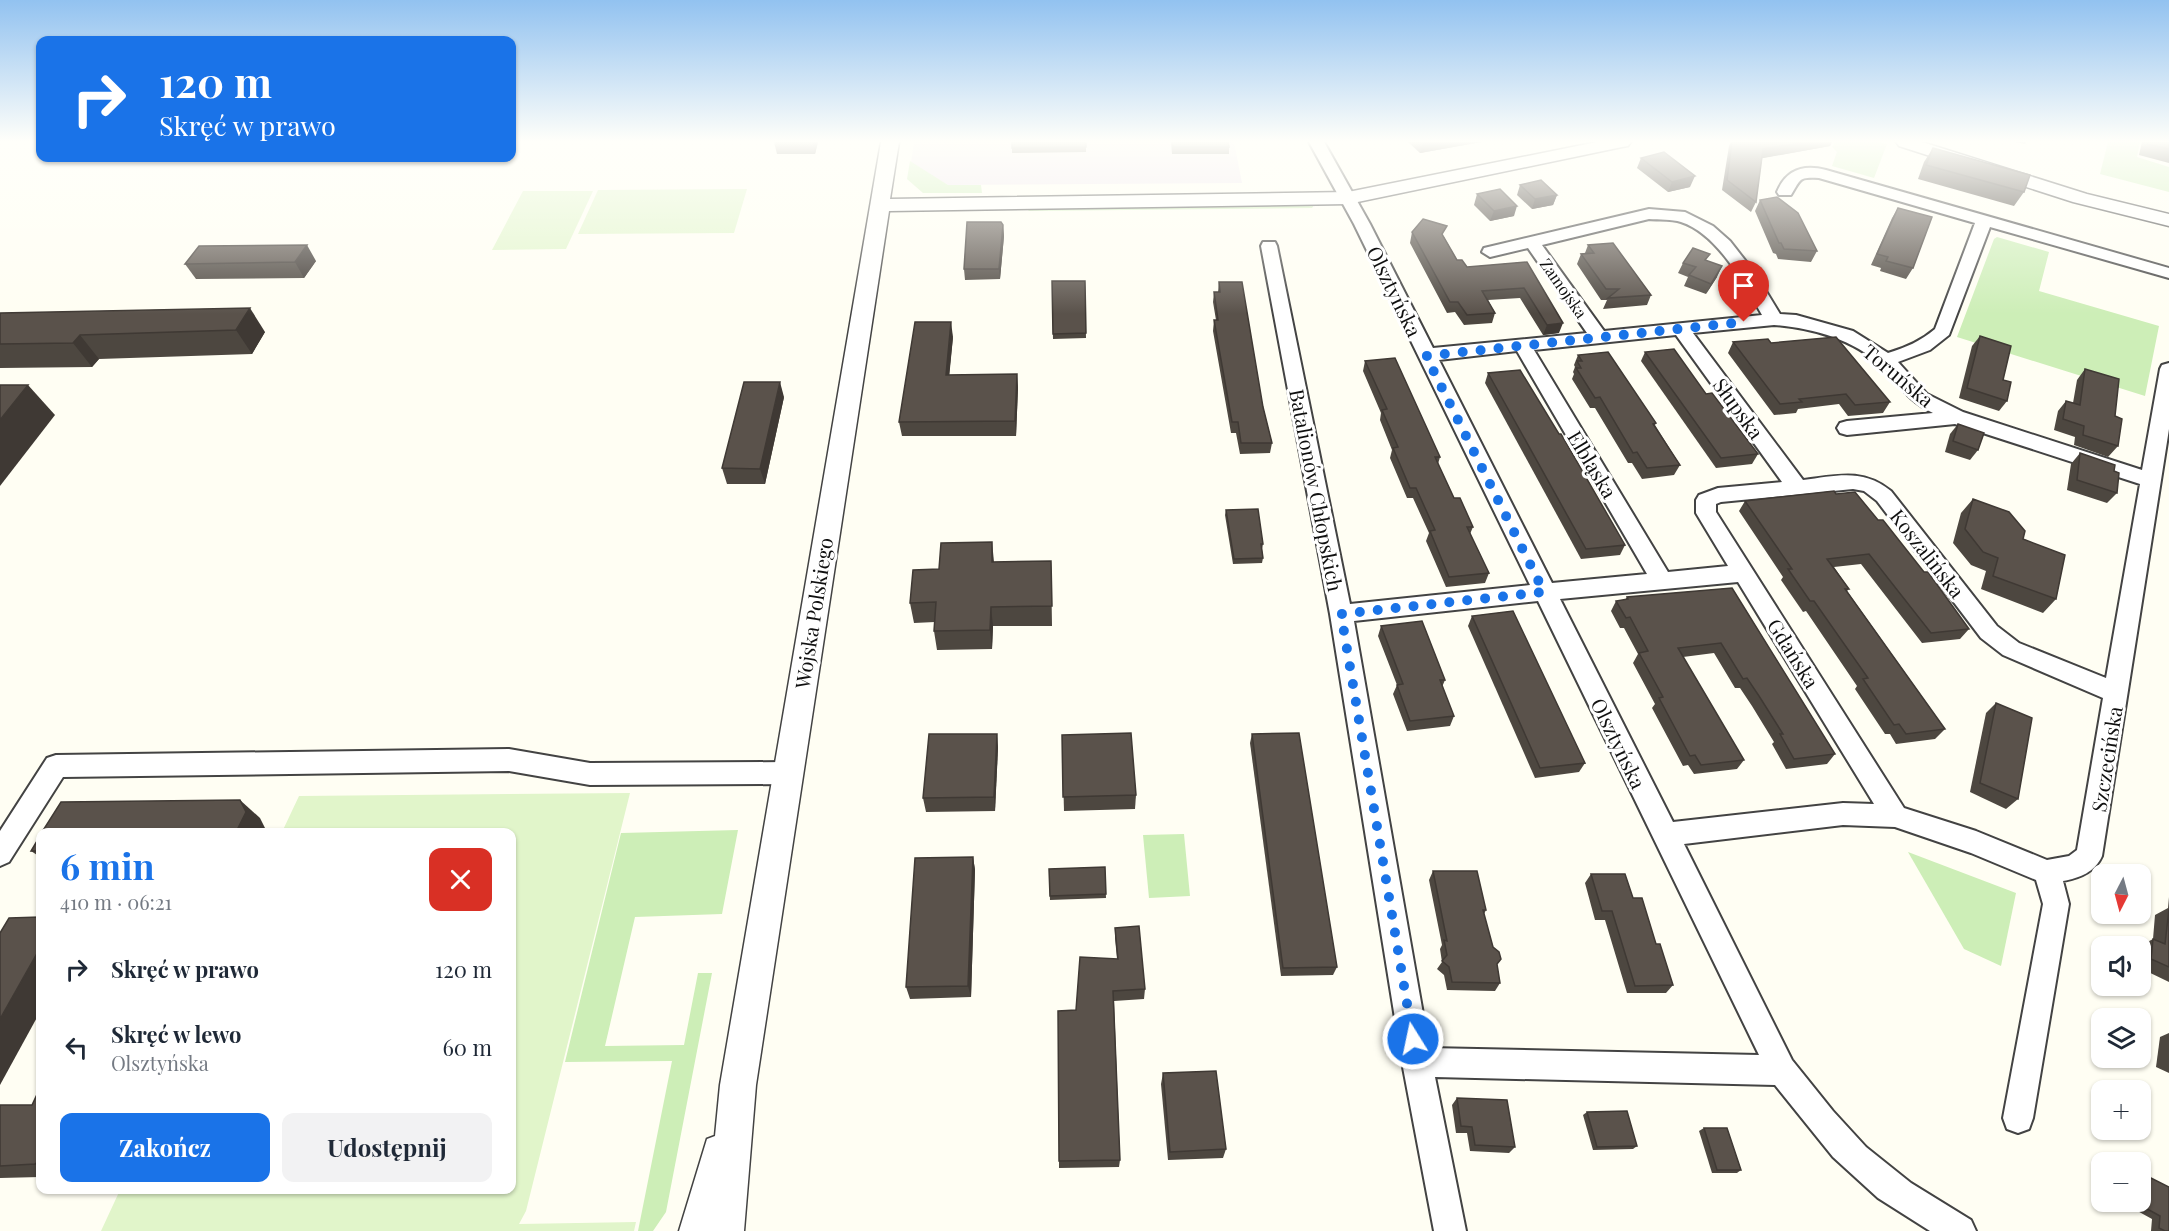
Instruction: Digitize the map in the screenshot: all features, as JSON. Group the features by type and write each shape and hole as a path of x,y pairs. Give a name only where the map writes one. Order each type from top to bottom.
{"street":[{"name":"Wojska Polskiego","path":"725,1231 738,1085 881,199"},
{"path":"880,205 1251,199"},
{"name":"Olsztyńska","path":"1349,199 1782,1070 1825,1126 1866,1168 1910,1202 1960,1231"},
{"path":"1912,199 2169,273"},
{"path":"2086,199 2169,220"},
{"name":"Zamojska","path":"1600,338 1532,242 1649,214 1685,217 1707,230 1724,245 1746,273 1774,318"},
{"path":"1886,360 1913,352 1932,343 1943,331 1984,220"},
{"path":"1490,252 1532,242"},
{"name":"Batalionów Chłopskich","path":"1269,246 1341,614 1417,1062 1450,1231"},
{"name":"Toruńska","path":"1426,356 1774,318 1796,321 1847,335 1886,360 1920,398 1956,417 2151,480"},
{"name":"Słupska","path":"1681,329 1797,487"},
{"name":"Elbląska","path":"1523,346 1662,582"},
{"name":"Szczecińska","path":"2047,872 2075,867 2089,856 2169,369"},
{"path":"1847,428 1956,417"},
{"name":"Koszalińska","path":"1718,495 1852,482 1870,485 1884,496 1989,632 2011,649 2117,693"},
{"name":"Gdańska","path":"1718,495 1706,500 1706,513 1894,816"},
{"path":"1341,614 1744,573"},
{"path":"0,854 56,766 509,760 590,774 787,773"},
{"path":"1664,835 1843,814 1894,816 1954,835 2047,872 2056,904 2018,1118"},
{"path":"1417,1062 1782,1070"},
{"name":"Wojska Polskiego","path":"698,1231 738,1085"}],"green space":[{"path":"519,199 589,199 566,249 492,250"},
{"path":"594,199 744,199 734,233 578,234"},
{"path":"1314,205 1312,208 1028,211 1031,208"},
{"path":"1997,237 2049,252 2039,291 2159,326 2145,396 1957,337 1994,239"},
{"path":"630,793 526,1211 519,1224 636,1222 634,1231 101,1231 118,1194 516,1194 516,828 284,828 299,796"},
{"path":"738,830 722,914 635,917 605,1046 684,1045 698,973 712,973 666,1212 653,1231 638,1231 672,1061 565,1062 621,833"},
{"path":"1184,834 1190,896 1149,898 1143,835"},
{"path":"1908,852 2016,893 2001,966 1964,949"}],"building":[{"path":"1482,199 1510,199 1517,206 1494,211"},
{"path":"1780,199 1798,213 1817,251 1784,249 1779,243 1760,200"},
{"path":"1898,208 1932,217 1913,268 1886,261 1888,257 1877,254"},
{"path":"1423,219 1447,226 1442,234 1457,260 1462,260 1467,267 1527,262 1563,323 1547,325 1524,288 1482,291 1495,313 1467,315 1458,302 1450,302 1412,232"},
{"path":"967,222 1001,222 1003,225 999,269 964,269"},
{"path":"1613,243 1651,295 1608,298 1619,289 1606,289 1581,254 1594,253 1588,245"},
{"path":"307,245 295,262 185,264 199,246"},
{"path":"1693,248 1710,254 1705,260 1722,266 1711,284 1689,275 1696,267 1683,263"},
{"path":"1052,281 1085,281 1086,333 1053,334"},
{"path":"1219,282 1242,282 1263,407 1272,443 1241,443 1238,422 1232,422 1214,320 1218,320 1214,292 1220,292"},
{"path":"250,308 236,330 80,335 73,343 0,344 0,313"},
{"path":"915,322 951,322 946,375 1017,374 1015,421 899,422"},
{"path":"1980,336 2011,346 2003,380 2011,382 2007,401 1967,388"},
{"path":"1836,337 1890,402 1855,405 1846,394 1799,399 1802,402 1780,404 1733,342 1768,339 1771,343"},
{"path":"1674,349 1706,394 1712,393 1758,454 1721,458 1645,352"},
{"path":"1608,352 1656,423 1653,424 1680,465 1647,468 1637,452 1633,453 1600,397 1595,398 1576,368 1581,368 1577,361 1582,361 1578,355"},
{"path":"1395,358 1440,457 1435,457 1454,498 1460,498 1473,527 1467,527 1489,573 1449,577 1430,531 1435,530 1416,488 1410,488 1393,448 1398,447 1382,410 1387,409 1365,361"},
{"path":"2085,369 2119,379 2115,416 2122,419 2118,446 2083,435 2084,426 2063,419 2066,401 2080,405"},
{"path":"1520,370 1561,434 1625,545 1586,549 1488,373"},
{"path":"744,382 780,382 760,469 722,468"},
{"path":"0,385 28,385 0,420"},
{"path":"1958,424 1984,433 1978,450 1953,441"},
{"path":"2080,453 2115,465 2114,471 2119,473 2117,493 2077,480"},
{"path":"1834,491 1836,494 1855,492 1878,520 1883,520 1924,572 1928,572 1969,629 1931,633 1869,554 1827,559 1849,589 1845,589 1945,729 1906,734 1899,724 1894,725 1863,679 1868,678 1814,601 1810,601 1788,569 1792,569 1745,501"},
{"path":"1973,499 2009,512 2025,531 2023,539 2065,555 2056,599 1993,576 1998,558 1983,552 1965,529"},
{"path":"1258,509 1263,558 1234,559 1226,510"},
{"path":"992,542 992,562 1051,561 1052,606 991,607 990,630 934,631 936,602 910,603 913,570 939,569 941,543"},
{"path":"1732,588 1835,754 1794,759 1780,734 1783,734 1747,678 1743,679 1721,643 1678,648 1744,760 1701,765 1695,755 1690,756 1659,698 1663,697 1639,653 1648,651 1630,617 1626,618 1616,601 1628,599 1627,597"},
{"path":"1513,611 1585,763 1540,768 1472,616"},
{"path":"1422,621 1445,680 1440,680 1454,716 1410,721 1397,685 1403,684 1381,626"},
{"path":"1996,703 2032,718 2018,799 1980,783"},
{"path":"1131,733 1136,795 1063,797 1062,735"},
{"path":"1299,733 1337,967 1283,968 1252,734"},
{"path":"929,734 997,734 994,797 923,798"},
{"path":"240,800 246,812 238,828 45,828 61,802"},
{"path":"973,857 968,986 906,987 915,858"},
{"path":"1105,867 1106,894 1050,896 1049,869"},
{"path":"1433,871 1477,871 1486,910 1483,910 1493,947 1499,952 1501,959 1497,964 1500,983 1452,982 1449,967 1442,961 1447,955 1444,940 1447,941"},
{"path":"1591,874 1625,874 1633,898 1642,898 1656,944 1660,944 1673,985 1635,986 1612,911 1602,911"},
{"path":"2169,909 2169,967 2151,959 2153,939 2165,944"},
{"path":"36,917 36,955 0,1019 0,933 9,918"},
{"path":"1139,926 1145,989 1113,991 1120,1160 1059,1161 1058,1011 1076,1010 1080,957 1118,959 1115,928"},
{"path":"1216,1071 1226,1149 1170,1152 1163,1073"},
{"path":"36,1096 36,1163 0,1166 0,1105 32,1105"},
{"path":"1457,1098 1507,1100 1515,1147 1475,1145 1472,1127 1461,1126"},
{"path":"1627,1111 1637,1146 1597,1147 1587,1112"},
{"path":"1704,1128 1727,1128 1741,1170 1717,1170"},
{"path":"2151,1178 2169,1187 2169,1231 2159,1228 2160,1216 2151,1211"}],"route":[{"path":"1413,1039 1341,614 1544,592 1426,356 1744,322"}]}
